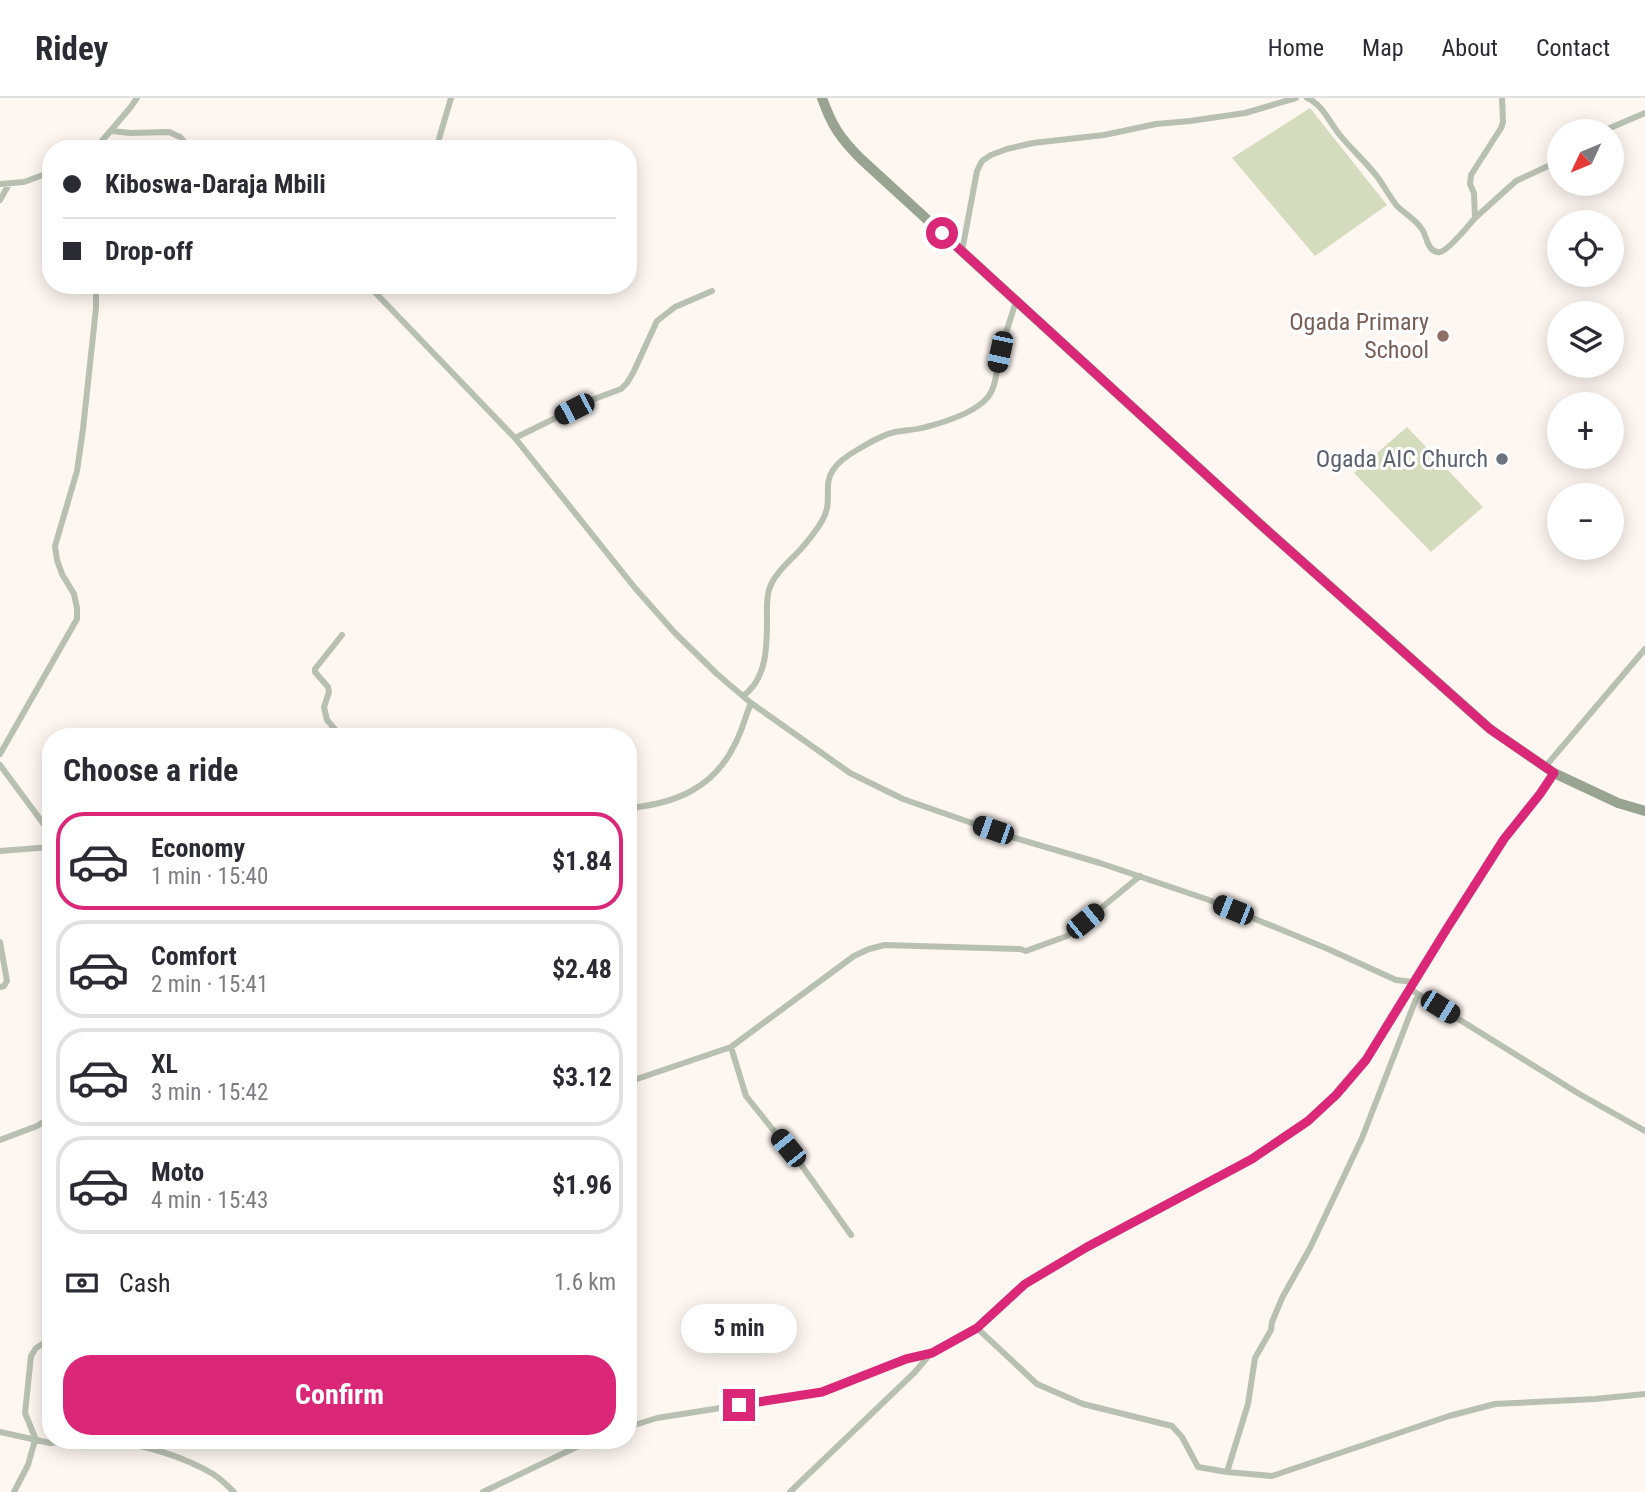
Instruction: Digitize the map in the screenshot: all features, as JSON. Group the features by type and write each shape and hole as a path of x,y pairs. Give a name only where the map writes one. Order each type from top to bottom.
{"main road":[{"path":"822,98 830,121 842,140 1260,524 1490,729 1549,770 1618,803 1645,811"}],"street":[{"path":"104,140 137,98"},
{"path":"439,140 451,98"},
{"path":"962,251 978,171 982,162 991,155 1033,144 1245,113 1296,98"},
{"path":"1307,98 1315,101 1337,131 1378,177 1392,199 1425,231 1427,242 1434,251 1442,251 1448,247 1516,181 1547,167"},
{"path":"1475,218 1474,193 1469,184 1471,175 1501,128 1502,98"},
{"path":"1624,122 1645,113"},
{"path":"112,131 169,132 183,140"},
{"path":"0,184 24,182 42,175"},
{"path":"0,200 9,184"},
{"path":"515,438 594,399 621,389 633,373 657,321 675,307 712,291"},
{"path":"0,754 77,619 74,594 62,574 55,546 77,471 96,294"},
{"path":"377,294 515,438 635,588 675,632 751,703 850,773 903,799 1209,900 1412,985 1569,1087 1645,1131"},
{"path":"743,696 757,682 764,660 769,587 803,547 827,512 829,476 835,467 845,457 876,439 893,432 926,427 965,413 984,402 993,388 1000,352 1016,301"},
{"path":"334,728 327,720 324,707 328,687 315,669 342,635"},
{"path":"637,1424 657,1418 822,1392 906,1359 932,1353 977,1328 1025,1284 1087,1247 1252,1159 1308,1121 1336,1095 1366,1060 1504,839 1540,794 1549,770 1645,649"},
{"path":"637,807 673,800 704,784 722,767 736,743 751,703"},
{"path":"0,765 42,822"},
{"path":"0,851 42,848"},
{"path":"637,1079 732,1047 854,956 869,949 885,946 1026,951 1066,936 1140,876"},
{"path":"0,942 7,981 0,987"},
{"path":"1227,1472 1248,1404 1255,1357 1271,1330 1282,1298 1310,1248 1362,1138 1416,999"},
{"path":"732,1047 746,1096 802,1166 851,1235"},
{"path":"0,1140 42,1123"},
{"path":"977,1328 1037,1384 1083,1404 1172,1426 1182,1437 1198,1467 1227,1472 1272,1476 1449,1416 1495,1404 1645,1394"},
{"path":"14,1492 29,1465 36,1440 25,1413 32,1356 36,1348 42,1344"},
{"path":"790,1492 932,1353"},
{"path":"0,1432 42,1441"},
{"path":"154,1449 215,1475 234,1492"},
{"path":"483,1492 572,1449"}],"green space":[{"path":"1310,108 1387,205 1315,256 1232,158"},
{"path":"1407,427 1483,507 1431,552 1354,473"}],"place":[{"name":"Ogada Primary School","path":"1443,336"},
{"name":"Ogada AIC Church","path":"1502,459"}],"route":[{"path":"739,1405 822,1392 906,1359 932,1353 977,1328 1025,1284 1087,1247 1252,1159 1308,1121 1336,1095 1366,1060 1504,839 1554,773 1490,729 1260,524 942,233"}]}
